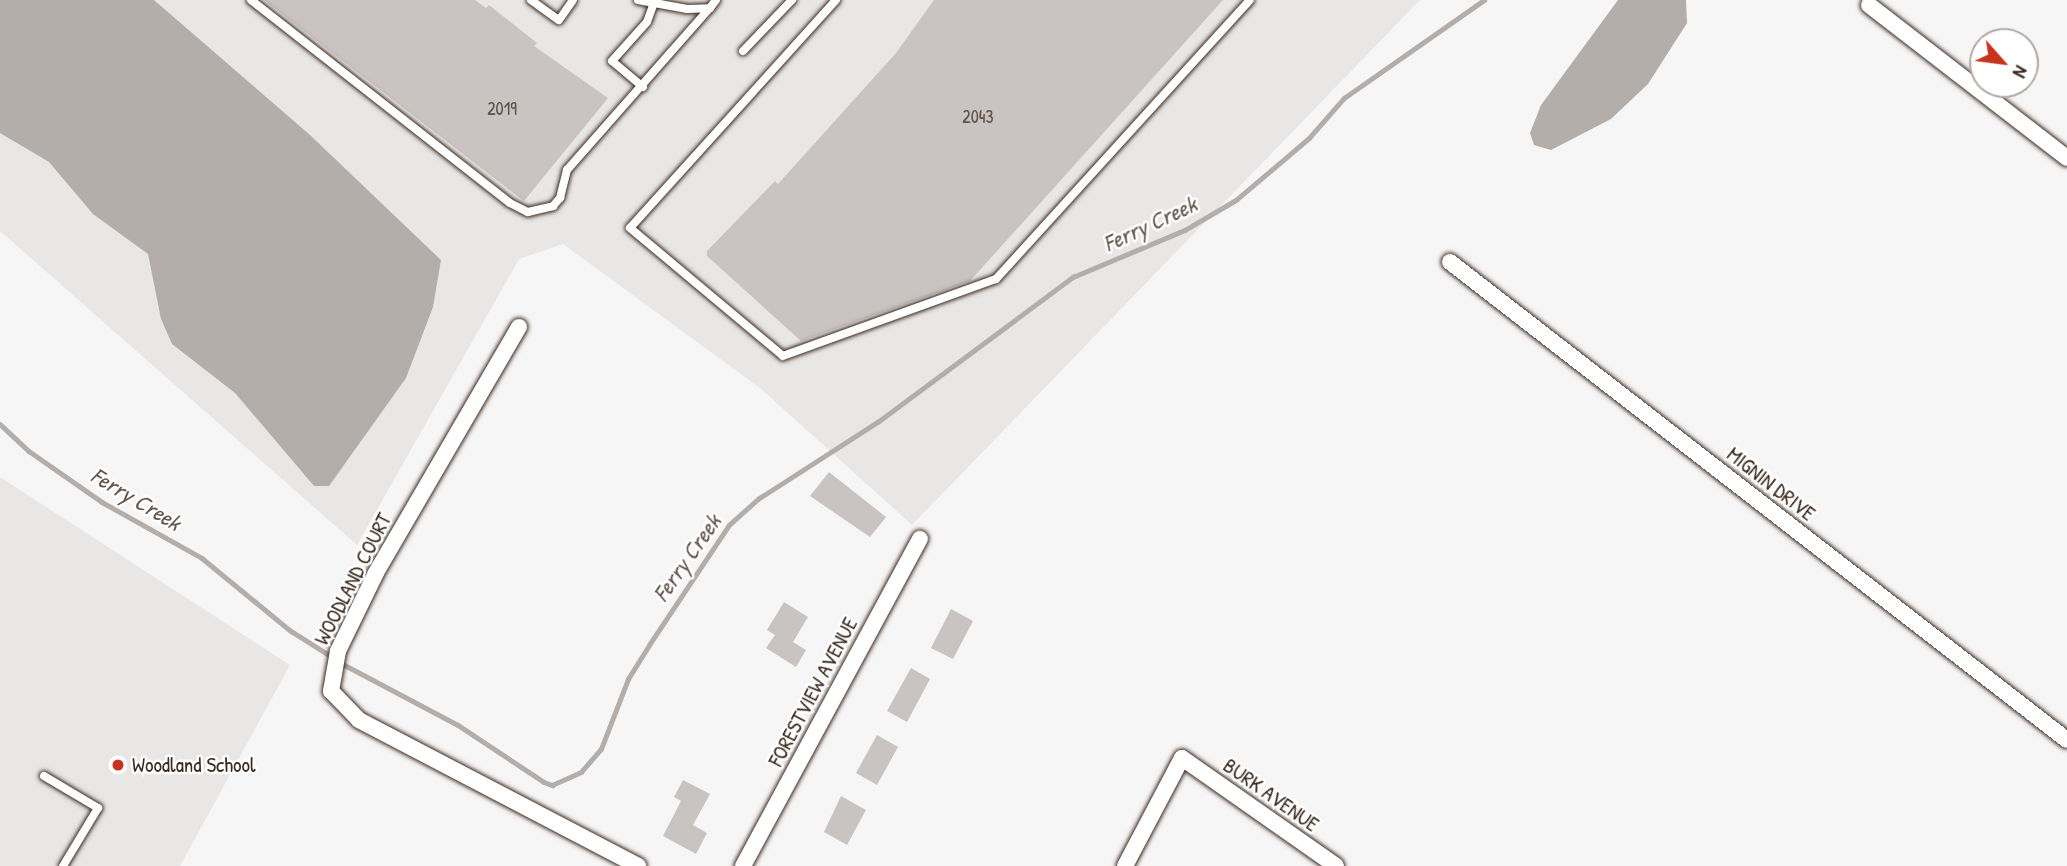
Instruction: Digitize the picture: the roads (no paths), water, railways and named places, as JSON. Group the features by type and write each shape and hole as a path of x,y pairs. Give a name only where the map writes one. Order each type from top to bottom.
{"street":[{"path":"1869,5 2067,158"},
{"name":"MIGNIN DRIVE","path":"1450,262 2067,740"},
{"name":"WOODLAND COURT","path":"519,327 376,573 331,670 335,699 359,720 638,866"},
{"name":"FORESTVIEW AVENUE","path":"743,866 920,539"},
{"name":"BURK AVENUE","path":"1125,866 1182,758 1336,866"}],"lane":[{"path":"251,0 510,203 528,212 552,206 560,198 567,170 643,87 716,0"},
{"path":"531,0 559,20 573,0"},
{"path":"638,0 710,8"},
{"path":"743,51 792,0"},
{"path":"836,0 630,229 783,356 996,279 1250,0"},
{"path":"643,87 612,61 648,22 654,3"},
{"path":"44,776 98,808 63,866"}],"waterway":[{"name":"Ferry Creek","path":"341,663 458,725 544,782 552,785 581,772 601,749 628,679 649,645 729,525 758,499 879,421 1073,277 1185,230 1236,200 1309,138 1344,98 1484,0"},
{"name":"Ferry Creek","path":"0,424 29,451 102,502 202,558 291,631 334,658"}],"place":[{"name":"Woodland School","path":"118,765"}]}
